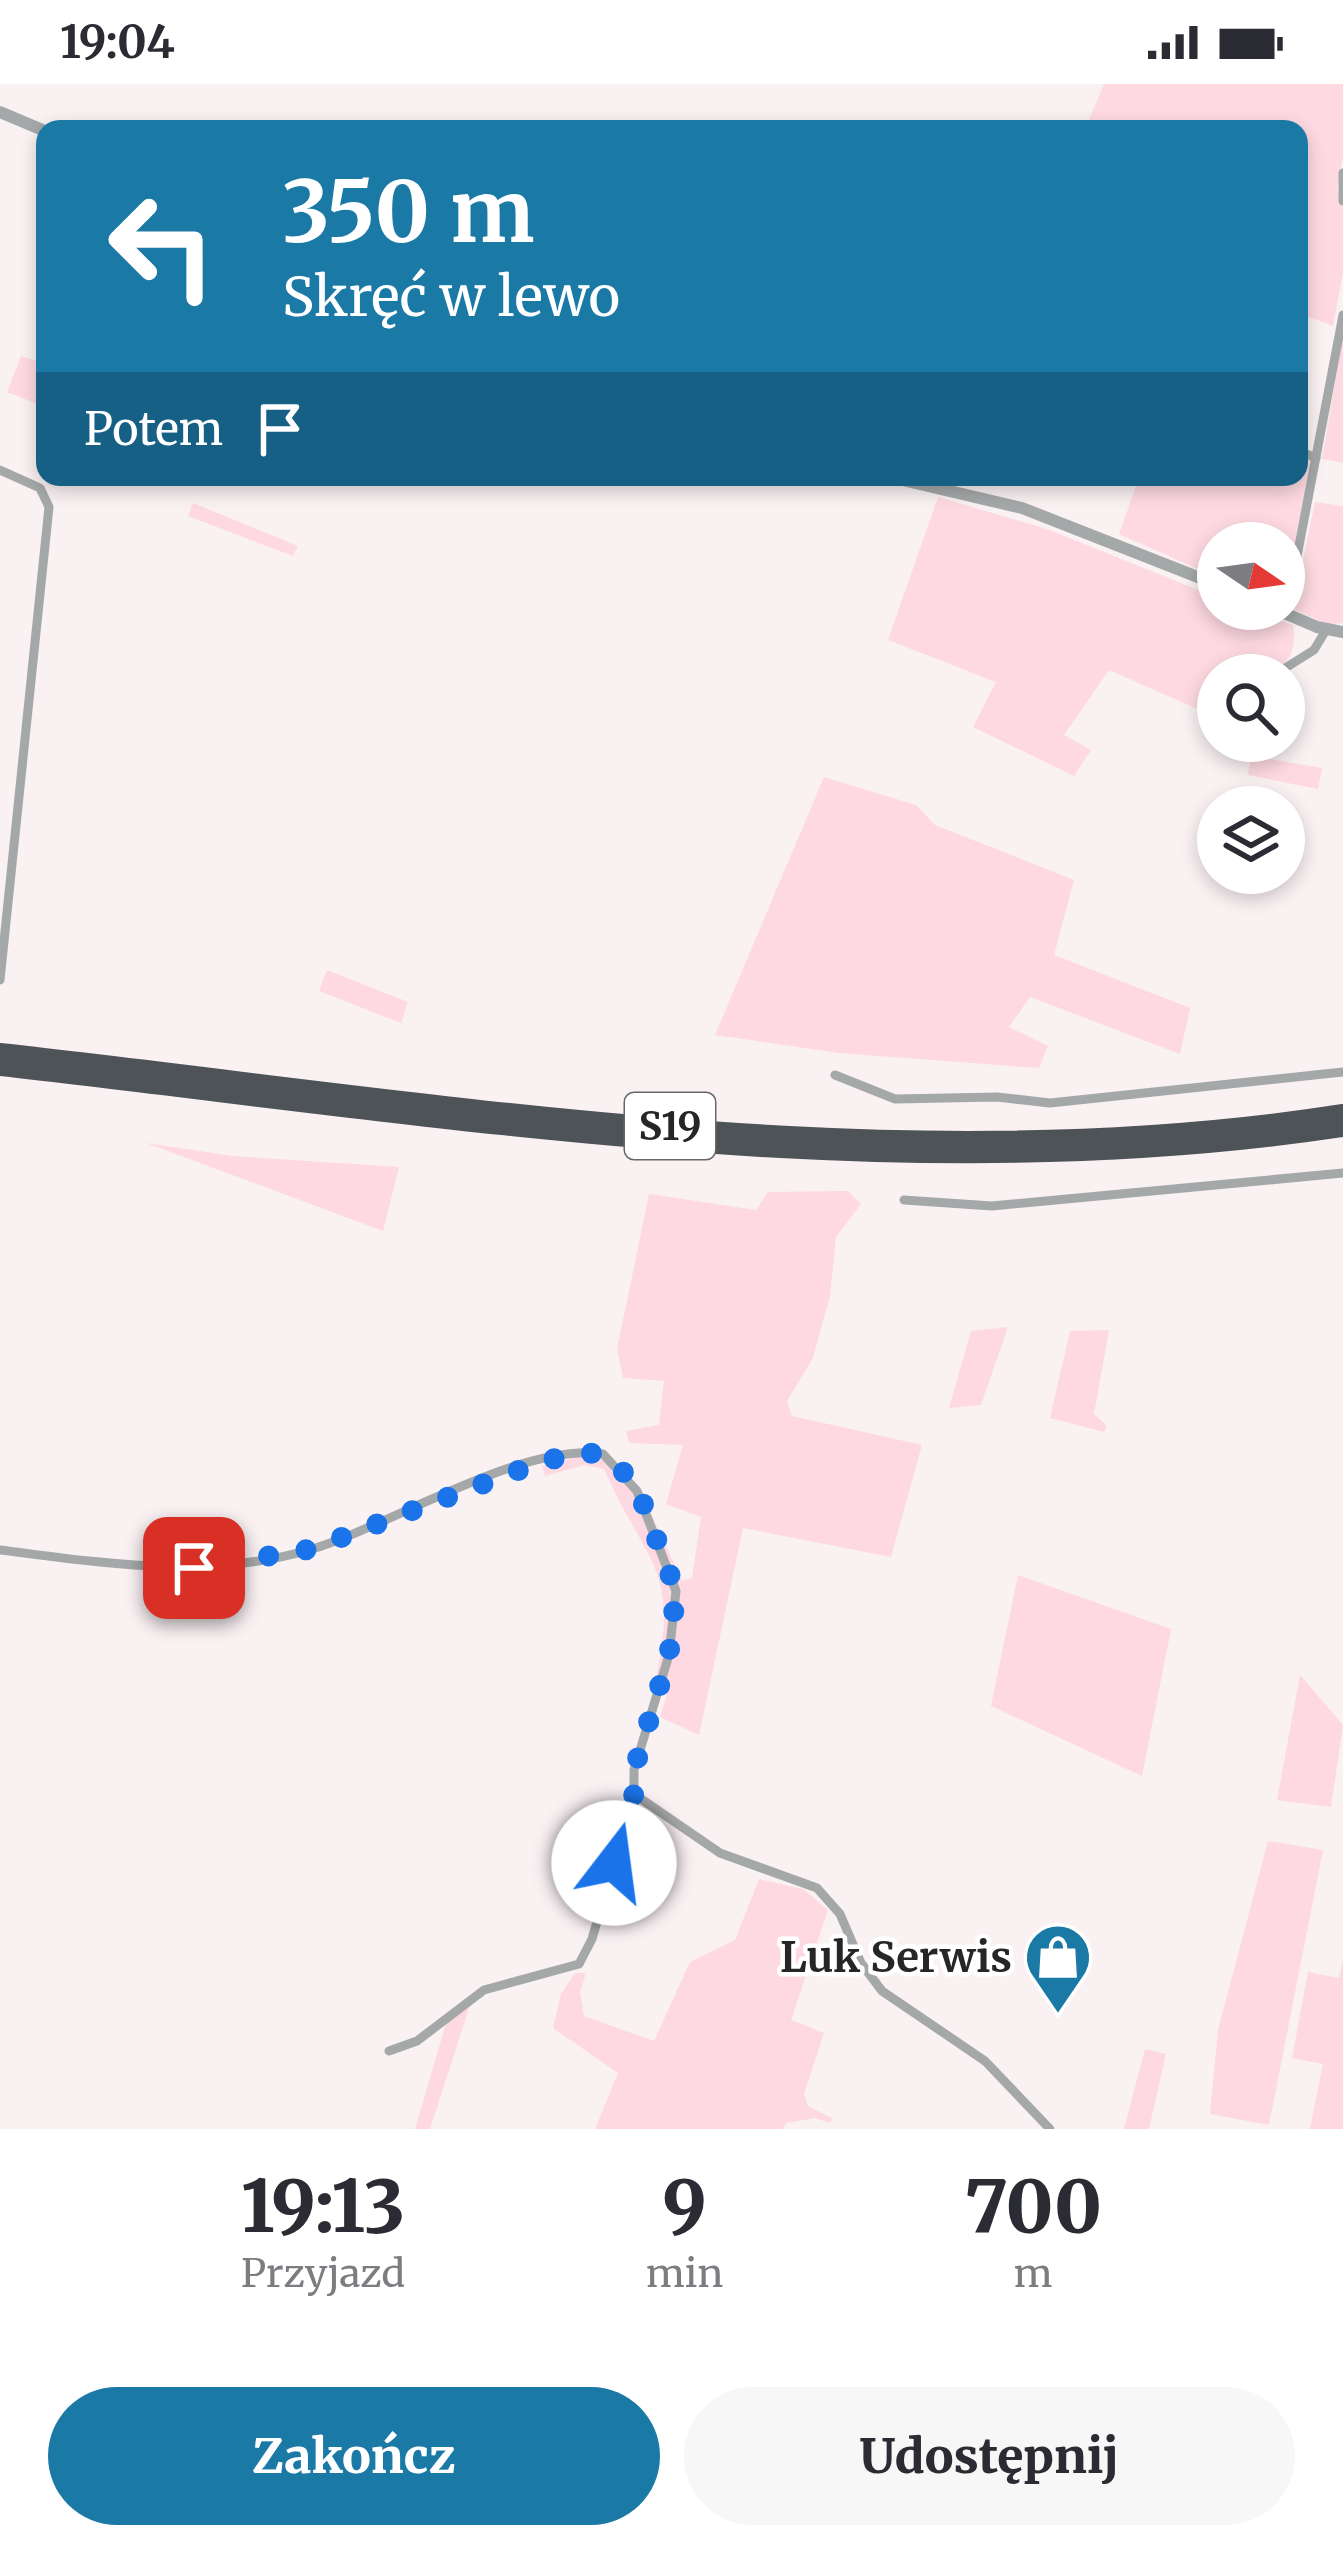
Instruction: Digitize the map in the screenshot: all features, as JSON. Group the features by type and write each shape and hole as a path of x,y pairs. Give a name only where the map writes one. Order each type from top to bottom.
{"highway":[{"name":"S19","path":"0,1052 637,1123 853,1140 1114,1138 1343,1113"},
{"name":"S19","path":"0,1067 678,1142 853,1155 1100,1154 1343,1128"}],"street":[{"path":"0,112 36,127"},
{"path":"1343,173 1343,201"},
{"path":"1301,522 1343,315"},
{"path":"1308,455 1316,458"},
{"path":"0,470 40,488 49,507 0,980"},
{"path":"928,486 1022,508 1197,578"},
{"path":"1305,621 1343,632"},
{"path":"1305,656 1326,630"},
{"path":"835,1075 895,1100 997,1096 1050,1103 1343,1072"},
{"path":"904,1200 992,1206 1343,1173"},
{"path":"0,1550 137,1568 261,1560 311,1549 523,1466 584,1452 603,1454 637,1492 676,1591 669,1655 634,1770 634,1794 592,1939 579,1964 484,1990 417,2041 389,2051"},
{"path":"634,1794 699,1842 817,1888 840,1914 861,1963 882,1991 986,2061 1051,2129"}],"shaded area":[{"path":"1104,84 1343,84 1343,157 1337,189 1343,209 1343,272 1333,326 1308,316 1308,120 1089,120"},
{"path":"1343,335 1343,463 1322,459"},
{"path":"21,356 36,361 36,403 7,392"},
{"path":"1136,486 1306,486 1299,522 1197,522 1197,569 1119,534"},
{"path":"938,497 1047,529 1197,590 1197,630 1293,630 1294,643 1291,654 1197,654 1197,709 1109,670 1064,735 1091,750 1074,776 973,727 996,682 888,640"},
{"path":"1315,502 1343,506 1343,623 1329,625 1305,614 1305,551"},
{"path":"193,503 298,546 293,556 188,516"},
{"path":"1250,762 1322,768 1318,789 1248,775"},
{"path":"824,777 916,805 935,825 1074,880 1054,955 1190,1008 1180,1054 1030,997 1009,1027 1048,1046 1039,1068 839,1053 715,1035"},
{"path":"327,970 408,1002 401,1023 319,991"},
{"path":"146,1143 233,1156 399,1167 383,1231"},
{"path":"848,1191 861,1204 836,1237 830,1296 813,1358 787,1401 792,1416 922,1445 891,1557 743,1528 699,1735 660,1717 671,1681 653,1691 664,1619 662,1593 647,1551 604,1469 585,1465 545,1476 542,1466 578,1457 604,1458 645,1501 682,1581 692,1578 701,1517 666,1504 683,1445 629,1443 626,1431 659,1425 664,1381 623,1378 617,1349 649,1194 756,1210 768,1192"},
{"path":"1008,1327 981,1405 949,1408 971,1331"},
{"path":"1109,1330 1094,1414 1107,1426 1104,1432 1050,1418 1070,1331"},
{"path":"1018,1575 1171,1629 1142,1776 991,1706"},
{"path":"1300,1675 1343,1725 1331,1807 1277,1800"},
{"path":"1268,1841 1323,1850 1269,2125 1210,2114 1218,2030"},
{"path":"759,1879 803,1889 828,1910 791,2020 824,2033 804,2094 808,2106 832,2118 830,2123 815,2118 786,2123 783,2129 595,2129 618,2073 553,2028 561,1994 575,1973 586,1973 580,1992 584,2016 654,2041 690,1962 735,1940"},
{"path":"1343,1960 1343,2129 1310,2129 1323,2064 1292,2058 1308,1972 1339,1978"},
{"path":"470,2005 430,2129 415,2129 447,2020"},
{"path":"1145,2049 1166,2054 1149,2129 1124,2129"}],"place":[{"name":"Luk Serwis","path":"1058,2016"}],"route":[{"path":"194,1568 311,1549 523,1466 584,1452 609,1458 643,1503 676,1591 669,1655 634,1770 634,1794 614,1863"}]}
